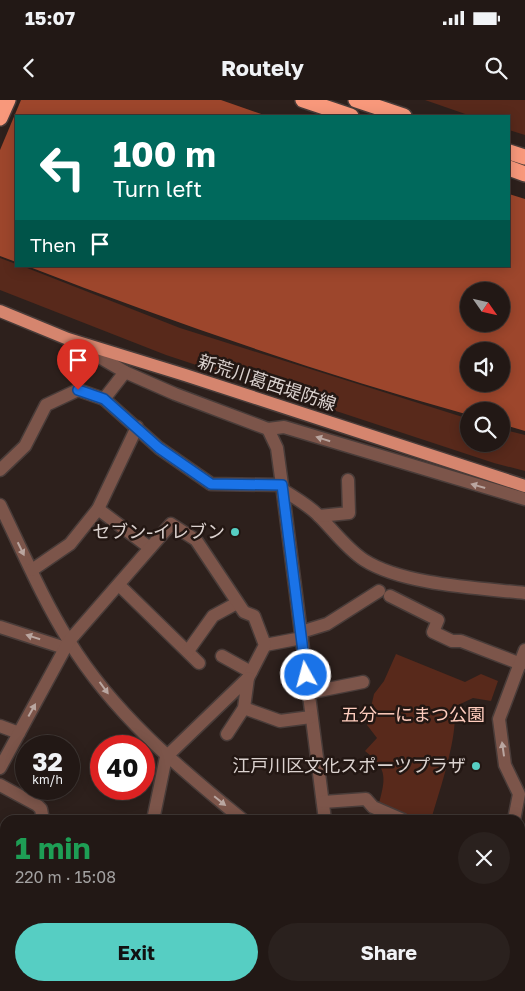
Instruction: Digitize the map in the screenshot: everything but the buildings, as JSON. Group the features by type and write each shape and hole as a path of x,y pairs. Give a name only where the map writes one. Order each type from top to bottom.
{"highway":[{"path":"0,118 8,100"},
{"path":"303,100 348,115"},
{"path":"356,100 401,115"},
{"path":"510,152 525,157"},
{"path":"510,168 525,174"}],"main road":[{"name":"新荒川葛西堤防線","path":"0,311 68,339 525,486"}],"street":[{"path":"68,339 125,372 175,394 268,429 284,427 525,499"},
{"path":"104,399 125,372"},
{"path":"0,470 25,446 46,405 78,390 104,399 159,448 211,484 283,488 319,516 362,559 379,568 397,574 474,588 525,593"},
{"path":"32,570 70,544 98,509 137,427"},
{"path":"268,429 277,448 283,488 324,815"},
{"path":"319,516 350,513 348,480"},
{"path":"0,505 67,645 111,699 166,757 237,815"},
{"path":"98,509 150,548"},
{"path":"0,768 67,645 120,586 171,524 196,540 237,603 244,612 254,616 265,645"},
{"path":"120,586 200,663"},
{"path":"154,815 166,757 249,675 265,645 301,635 327,624 384,593 438,620 433,632 452,641 461,641 521,671"},
{"path":"188,651 213,616 237,603"},
{"path":"0,627 67,645"},
{"path":"516,815 522,794 505,765 499,719 521,671 525,650"},
{"path":"222,656 249,675"},
{"path":"227,734 244,708 249,675"},
{"path":"308,694 363,682"},
{"path":"244,708 280,721 311,717"},
{"path":"0,726 19,733"},
{"path":"0,785 37,805 41,809 42,815"},
{"path":"322,802 366,799 373,807 391,815"}],"green space":[{"path":"425,100 525,100 525,135 510,130 510,115 468,115"},
{"path":"0,258 15,264 15,267 25,267 180,328 460,416 460,452 166,355 0,290"},
{"path":"510,431 525,435 525,471 461,452 510,452"},
{"name":"五分一にまつ公園","path":"396,654 465,682 481,674 498,681 491,701 473,698 454,707 454,733 432,815 406,815 379,803 383,786 383,774 381,768 365,751 377,738 367,725 374,694 384,681"}],"shaded area":[{"path":"0,100 221,100 264,115 15,115 15,262 0,256"},
{"path":"510,194 525,199 525,431 510,427 510,402 460,402 460,412 357,382 191,327 30,267 510,267"}],"pier":[{"path":"0,100 21,100 0,150"}],"place":[{"name":"セブン-イレブン","path":"235,532"},
{"name":"江戸川区文化スポーツプラザ","path":"476,766"}],"route":[{"path":"78,390 104,399 159,448 211,484 282,485 306,675"}]}
